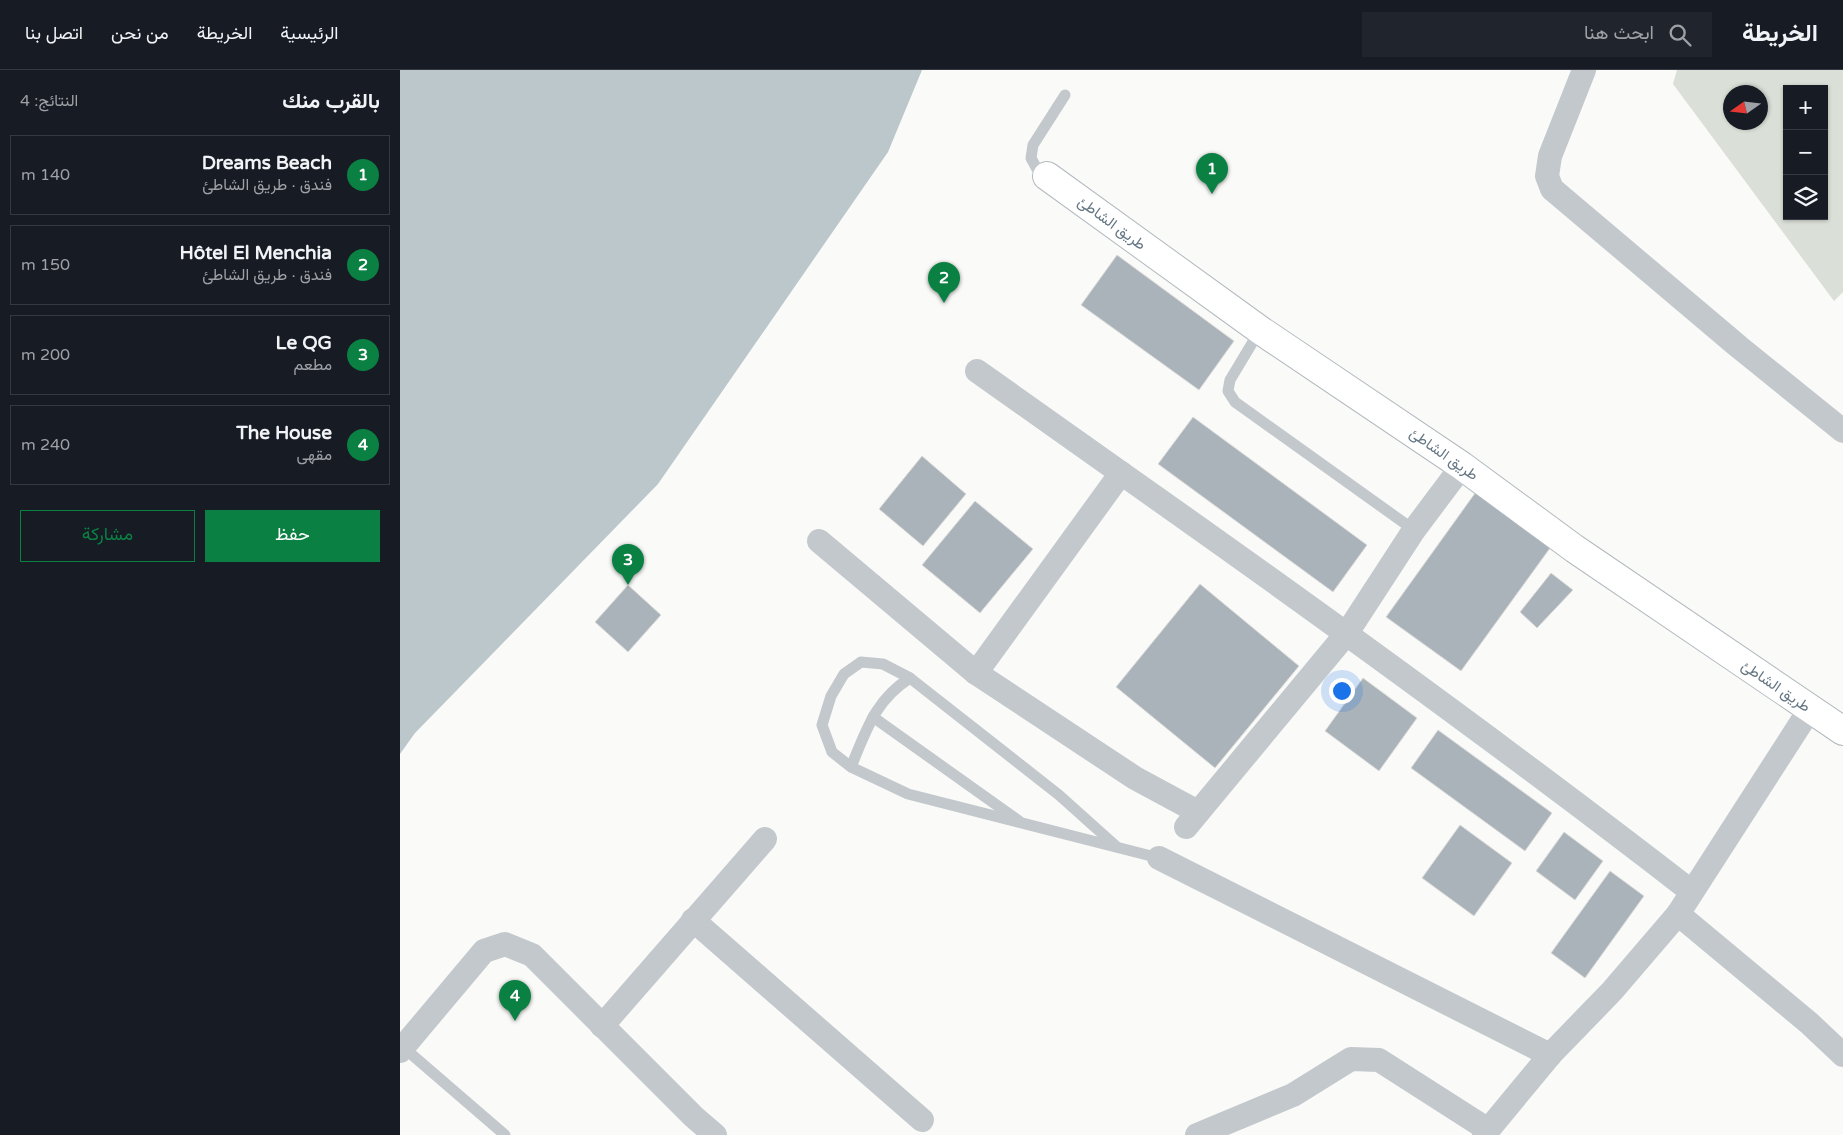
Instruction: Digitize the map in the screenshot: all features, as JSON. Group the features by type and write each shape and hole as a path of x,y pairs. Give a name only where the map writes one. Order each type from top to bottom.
{"street":[{"path":"1584,70 1548,163 1546,176 1552,188 1739,347 1843,431"},
{"name":"طريق الشاطئ","path":"1047,176 1260,330 1462,466 1575,549 1843,731"},
{"path":"976,371 1347,632 1541,775 1692,892"},
{"path":"819,541 976,673 1135,778 1192,819 1347,632 1414,530 1462,466"},
{"path":"976,673 1121,473"},
{"path":"1197,1135 1292,1095 1352,1059 1378,1060 1485,1132 1550,1055 1612,991 1678,914 1810,708"},
{"path":"602,1026 765,839"},
{"path":"1159,858 1550,1055"},
{"path":"1678,914 1809,1022 1843,1055"},
{"path":"693,920 922,1120"},
{"path":"401,1049 484,951 505,944 532,955 602,1026 688,1126 715,1135"}],"lane":[{"path":"1047,176 1037,169 1030,158 1033,144 1066,95"},
{"path":"1260,330 1230,380 1228,391 1235,402 1414,530"},
{"path":"1118,848 1059,795 910,678 883,664 861,662 844,674 831,696 822,725 832,752 851,767 908,794 1024,825 1118,848 1159,858"},
{"path":"851,767 873,717 884,699 897,686 910,678"},
{"path":"873,717 1024,825"},
{"path":"401,1049 505,1135"}],"shaded area":[{"path":"400,70 922,70 888,152 658,484 415,733 400,754"},
{"path":"1677,70 1843,70 1843,292 1834,301 1673,84"}],"building":[{"path":"1117,255 1234,341 1199,390 1081,305"},
{"path":"1193,417 1367,545 1333,592 1158,464"},
{"path":"922,456 966,494 923,546 879,509"},
{"path":"1478,489 1553,544 1461,671 1386,617"},
{"path":"975,501 1033,549 980,613 922,565"},
{"path":"1551,573 1573,590 1537,628 1520,612"},
{"path":"1200,584 1299,666 1215,768 1116,687"},
{"path":"628,585 661,615 628,652 595,622"},
{"path":"1363,678 1417,718 1379,771 1325,731"},
{"path":"1438,730 1552,813 1525,851 1411,768"},
{"path":"1460,825 1512,863 1474,916 1422,878"},
{"path":"1564,832 1603,861 1575,900 1536,871"},
{"path":"1610,871 1644,896 1585,978 1551,953"}],"place":[{"name":"Dreams Beach","path":"1212,194"},
{"name":"Hôtel El Menchia","path":"944,303"},
{"name":"Le QG","path":"628,585"},
{"name":"The House","path":"515,1021"}]}
